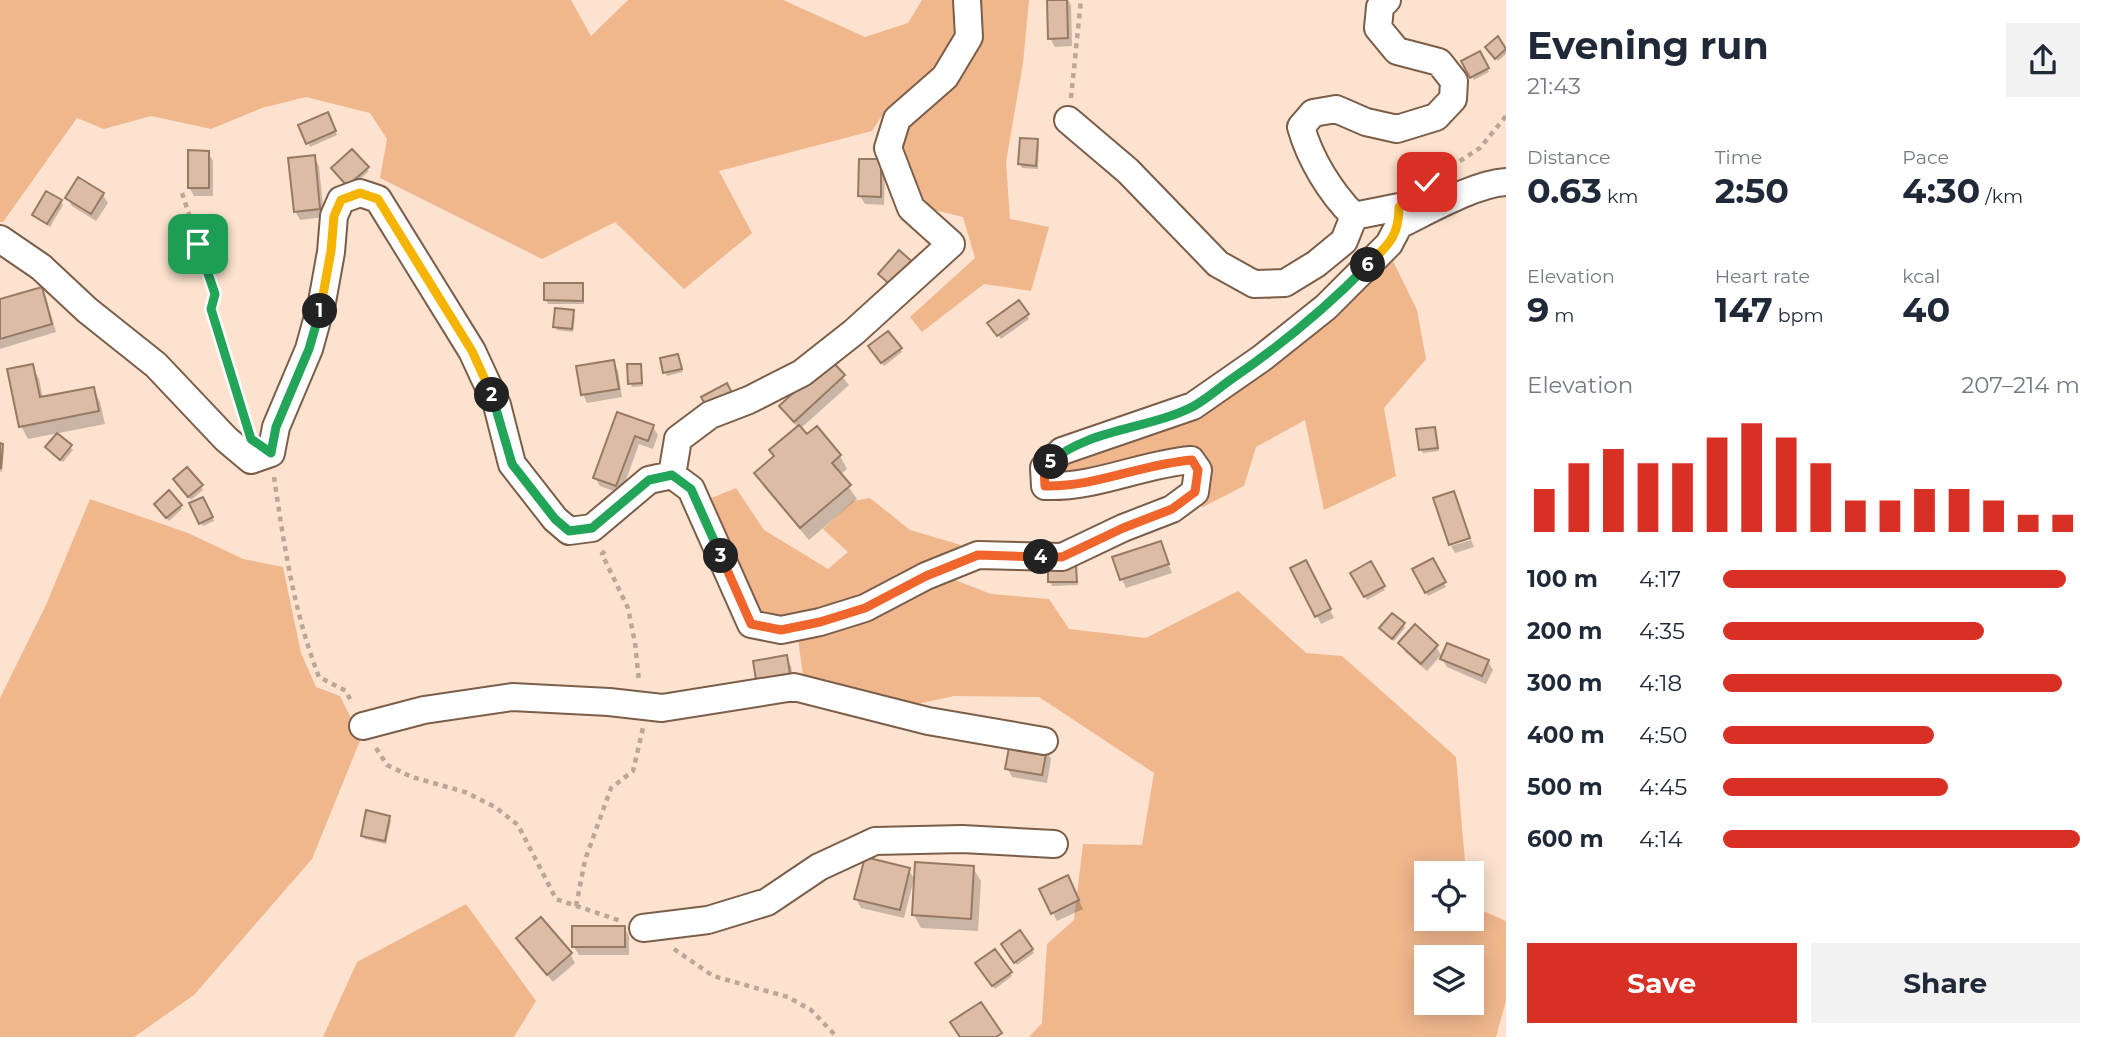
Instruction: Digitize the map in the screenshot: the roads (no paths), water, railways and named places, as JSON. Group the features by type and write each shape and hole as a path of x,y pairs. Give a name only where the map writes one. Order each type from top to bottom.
{"street":[{"path":"672,475 678,439 710,415 749,400 802,373 864,323 951,244 911,208 888,148 898,119 945,77 969,37 967,0"},
{"path":"1354,216 1341,203 1307,148 1301,127 1313,113 1336,109 1366,122 1397,129 1436,117 1453,99 1454,81 1439,62 1397,51 1378,28 1380,7 1387,0"},
{"path":"1068,120 1128,171 1218,264 1254,284 1285,283 1316,264 1344,241 1354,216"},
{"path":"1399,225 1473,191 1494,183 1506,182"},
{"path":"0,239 41,267 87,310 156,365 226,439 251,460 271,453 276,427 309,349 322,302 334,216 341,200 360,193 378,199 472,351 497,405 512,464 555,519 569,531 592,528 649,480 672,475 691,489 751,624 781,630 865,608 926,576 978,555 1062,557 1123,528 1172,509 1195,492 1198,470 1192,460 1164,463 1124,476 1066,486 1045,486 1044,468 1062,451 1182,410 1205,398 1262,358 1326,307 1389,244 1399,225 1399,207 1354,216"},
{"path":"363,726 424,710 512,697 609,702 662,708 794,687 928,721 1044,741"},
{"path":"643,928 708,920 767,902 819,867 875,841 962,839 1054,844"}]}
